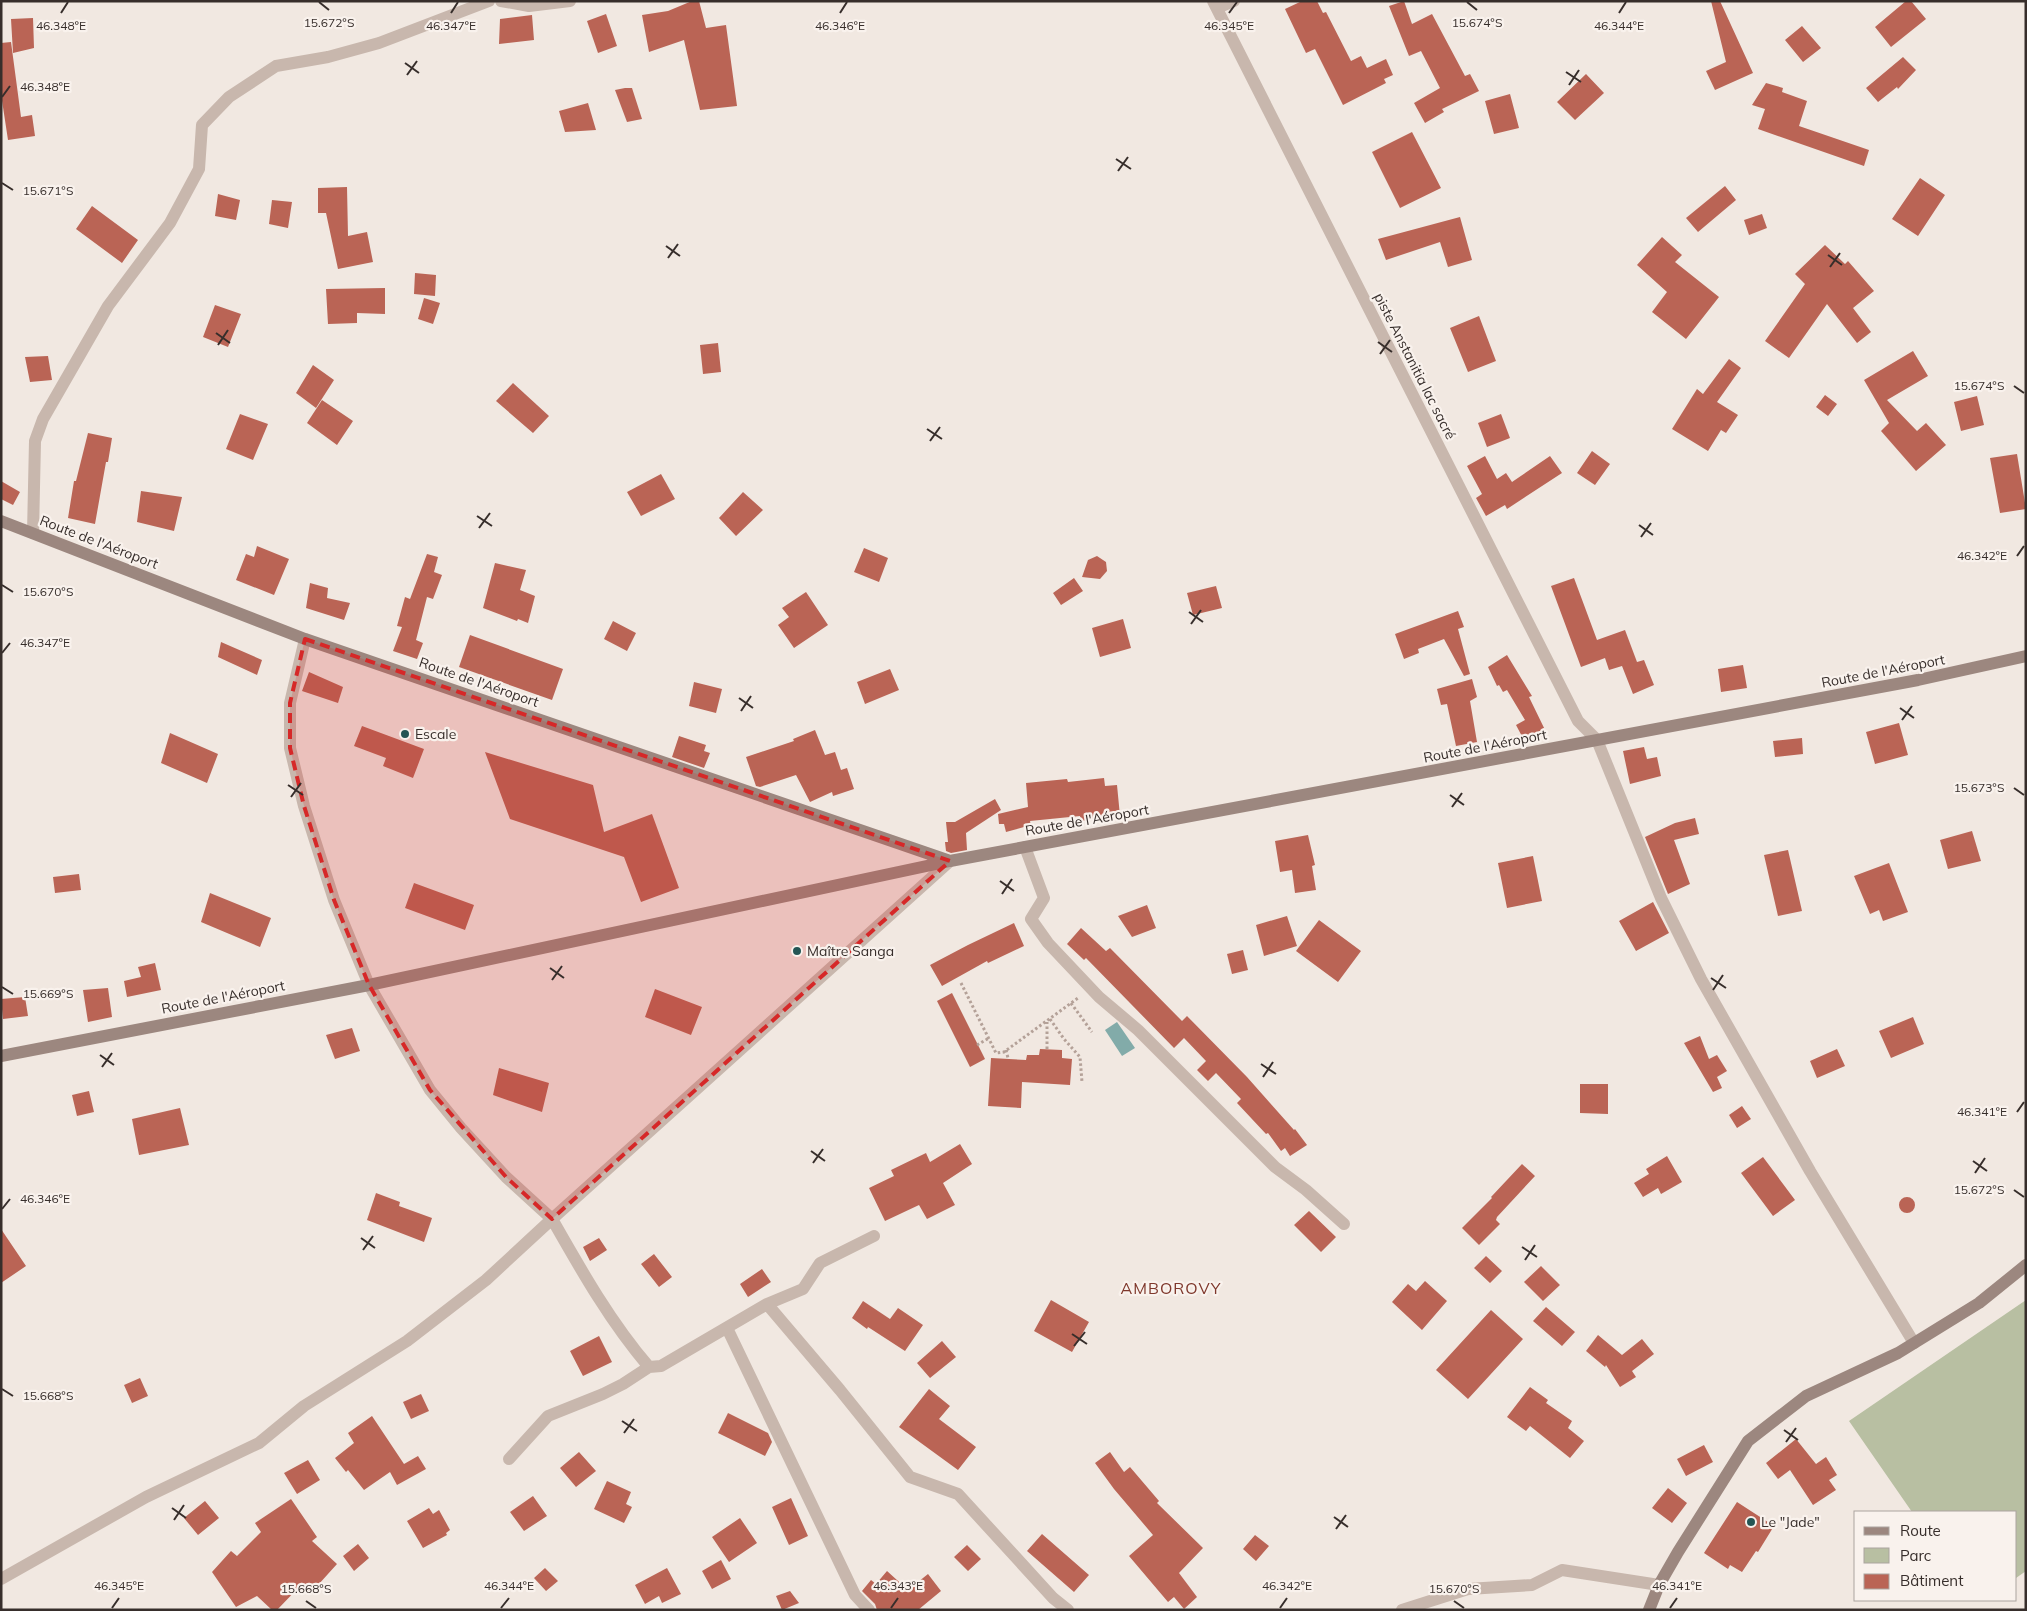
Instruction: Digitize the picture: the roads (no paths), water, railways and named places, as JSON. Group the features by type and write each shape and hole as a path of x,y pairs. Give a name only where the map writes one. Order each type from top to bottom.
{"main road":[{"name":"Route de l'Aéroport","path":"1,521 305,639 950,861"},
{"name":"Route de l'Aéroport","path":"1,1056 369,985 950,861 1918,680 2026,656"},
{"path":"1649,1610 1659,1585 1692,1528 1748,1441 1806,1396 1898,1353 1979,1303 2026,1265"}],"street":[{"path":"33,533 35,440 43,419 108,306 170,223 200,169 202,125 229,97 276,66 328,57 379,43 489,1"},
{"path":"502,1 529,6 570,1"},
{"path":"1215,5 1234,1"},
{"name":"piste Anstanitia lac sacré","path":"1215,5 1578,721 1596,740"},
{"path":"305,639 290,703 290,748 304,806 334,900 369,985 430,1090 461,1128 506,1177 552,1219 603,1303 637,1354 649,1368"},
{"path":"1596,740 1661,898 1701,980 1810,1170 1914,1343"},
{"path":"1025,847 1044,898 1031,919 1048,943 1091,988 1138,1030 1275,1167 1306,1190 1344,1224"},
{"path":"1,1579 146,1497 259,1443 304,1406 407,1341 486,1280 950,861"},
{"path":"508,1459 548,1416 603,1394 649,1368 661,1366 767,1304 803,1289 820,1263 874,1236"},
{"path":"767,1304 910,1477 958,1494 1053,1598 1068,1610"},
{"path":"727,1328 855,1595 869,1610"},
{"path":"1402,1610 1468,1589 1532,1585 1562,1570 1659,1585"}],"water":[{"path":"1117,1022 1135,1048 1122,1056 1105,1030"}],"place":[{"name":"Escale","path":"405,734"},
{"name":"Maître Sanga","path":"797,951"},
{"name":"Le \"Jade\"","path":"1751,1522"}],"district":[{"name":"AMBOROVY","path":"1171,1288"}]}
